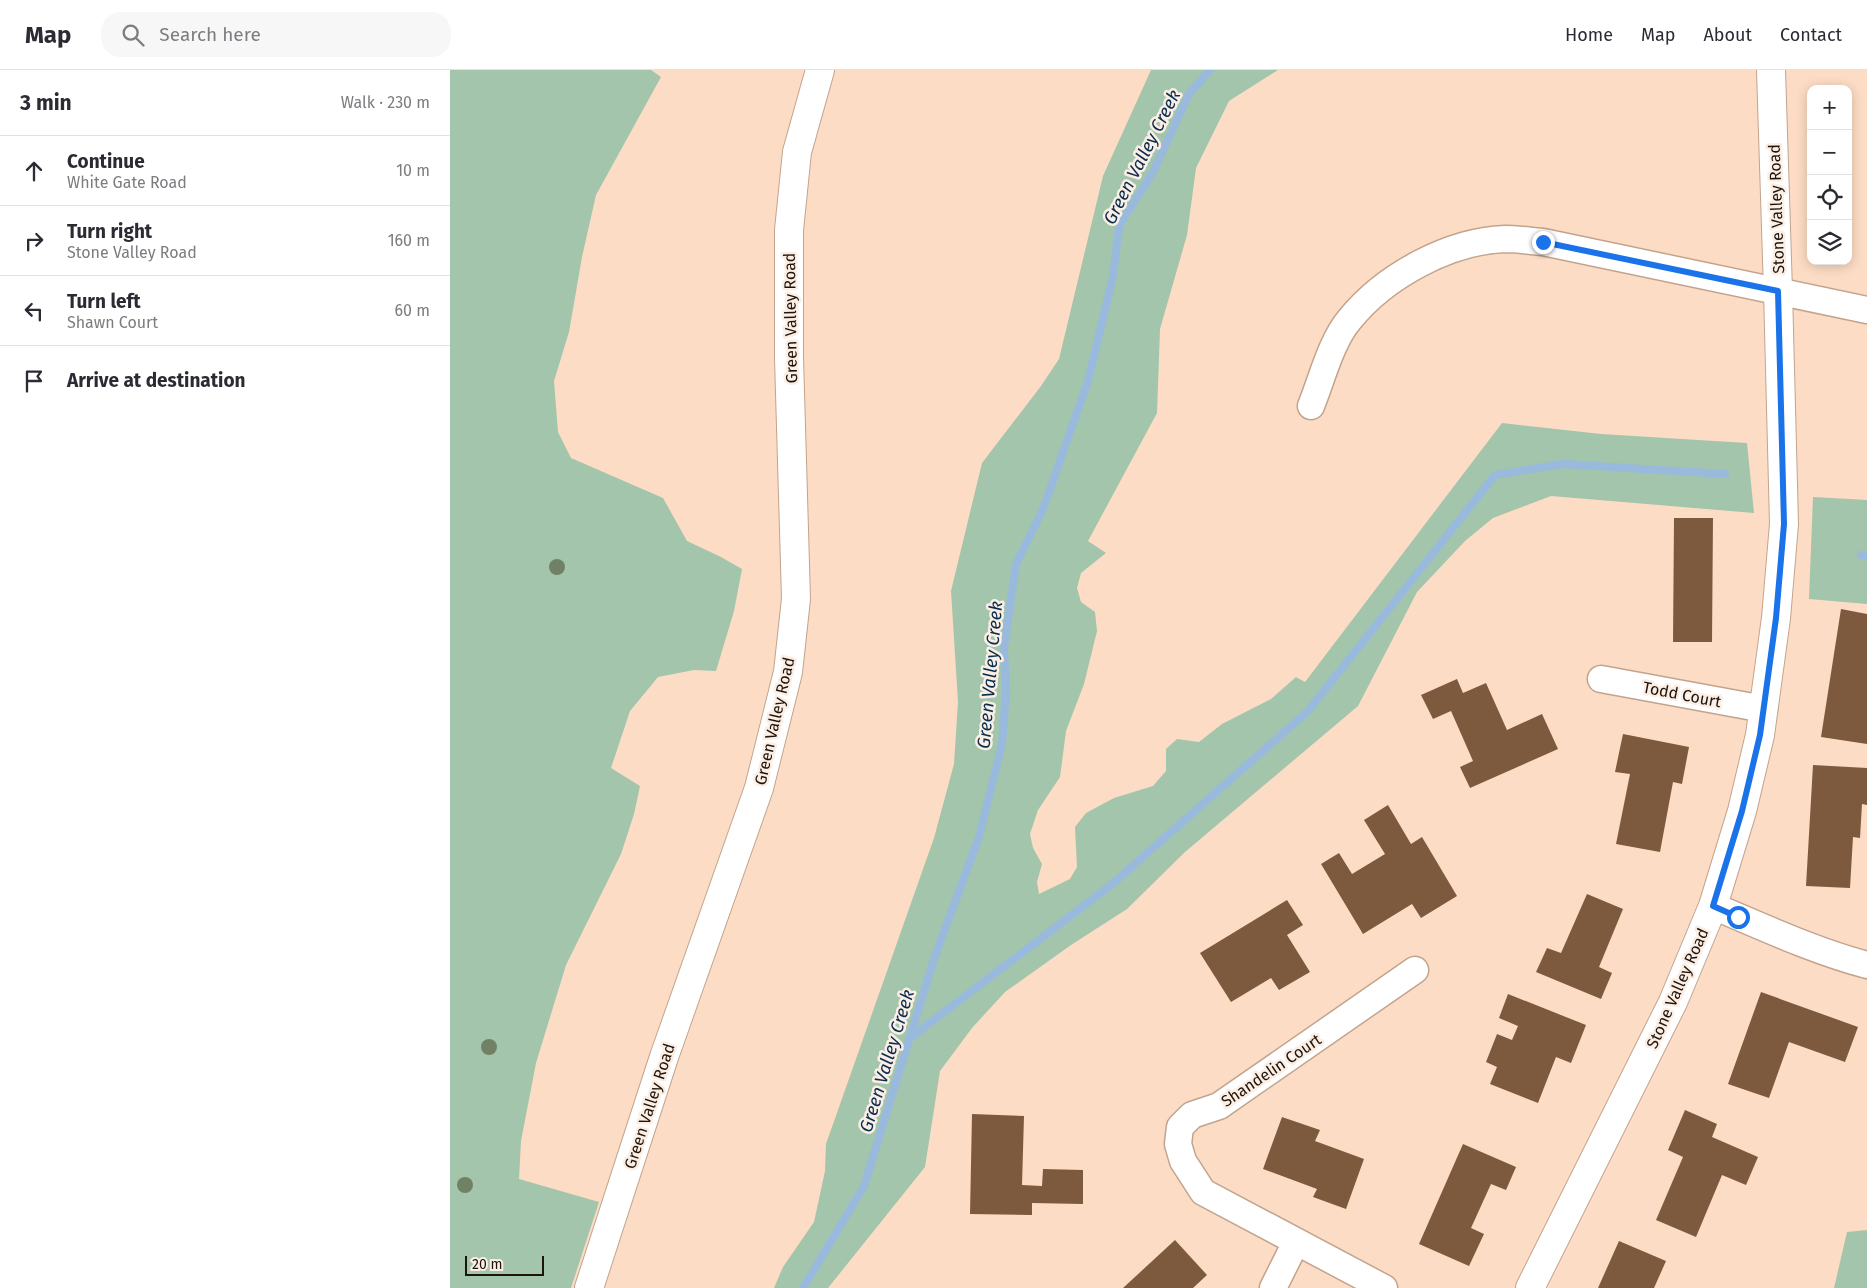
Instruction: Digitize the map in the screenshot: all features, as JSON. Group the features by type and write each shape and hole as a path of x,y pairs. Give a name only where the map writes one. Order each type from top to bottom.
{"street":[{"name":"Green Valley Road","path":"589,1288 664,1057 759,788 788,672 796,599 789,358 789,230 797,152 820,70"},
{"name":"Stone Valley Road","path":"1530,1288 1673,1002 1713,906 1742,811 1760,735 1776,618 1784,524 1771,70"},
{"path":"1311,406 1336,342 1349,320 1390,282 1416,266 1443,253 1472,243 1505,239 1543,242 1867,310"},
{"name":"Todd Court","path":"1601,679 1764,709"},
{"path":"1713,906 1850,961 1867,965"},
{"name":"Shandelin Court","path":"1384,1288 1203,1192 1183,1161 1178,1144 1180,1127 1192,1115 1219,1106 1415,970"},
{"path":"1273,1288 1296,1242"}],"green space":[{"path":"450,70 651,70 661,77 596,195 582,257 569,332 554,381 558,432 571,458 663,498 687,541 742,569 734,611 716,671 694,670 658,677 630,711 611,768 640,786 634,814 621,854 566,965 536,1063 521,1141 519,1179 599,1202 571,1288 450,1288"},
{"path":"1151,70 1278,70 1229,101 1196,168 1187,235 1160,329 1157,413 1088,541 1106,553 1081,573 1077,588 1081,602 1095,612 1097,631 1084,684 1066,731 1060,777 1038,810 1030,834 1033,848 1042,864 1037,882 1039,894 1070,879 1077,867 1075,827 1086,813 1114,798 1153,786 1166,771 1166,749 1177,739 1199,742 1222,724 1271,699 1296,677 1305,682 1502,423 1601,434 1747,443 1754,513 1551,496 1493,518 1465,541 1417,592 1358,706 1185,852 1127,909 1071,945 1005,992 972,1028 940,1071 925,1167 828,1288 774,1288 783,1267 814,1222 825,1171 826,1144 934,838 954,764 958,702 951,591 982,463 1041,386 1059,359 1103,176"},
{"path":"1813,497 1867,500 1867,604 1809,599"},
{"path":"1867,1230 1867,1288 1834,1288 1847,1232"}],"building":[{"path":"1674,518 1713,518 1712,642 1673,642"},
{"path":"1841,609 1867,614 1867,744 1821,737"},
{"path":"1457,679 1463,693 1486,683 1507,730 1542,714 1558,749 1470,788 1460,767 1473,761 1451,711 1433,719 1421,695"},
{"path":"1623,734 1689,747 1682,784 1673,782 1660,852 1616,844 1630,774 1615,772"},
{"path":"1813,765 1867,768 1867,805 1862,804 1860,838 1853,837 1850,888 1806,886"},
{"path":"1388,805 1411,844 1422,837 1457,896 1421,918 1412,904 1363,934 1321,864 1339,853 1352,874 1385,854 1364,820"},
{"path":"1587,894 1623,909 1599,967 1612,973 1601,999 1536,972 1547,948 1561,953"},
{"path":"1287,900 1303,925 1287,935 1310,972 1279,990 1271,978 1231,1002 1200,953"},
{"path":"1761,992 1858,1027 1845,1062 1789,1042 1769,1098 1728,1084"},
{"path":"1508,994 1586,1025 1571,1063 1556,1057 1538,1103 1490,1084 1497,1067 1486,1062 1497,1034 1512,1040 1518,1026 1499,1018"},
{"path":"1685,1110 1717,1124 1712,1137 1758,1157 1746,1185 1722,1175 1696,1237 1656,1220 1683,1157 1668,1150"},
{"path":"972,1114 1024,1116 1022,1185 1042,1186 1043,1169 1083,1170 1083,1204 1032,1203 1032,1215 970,1214"},
{"path":"1282,1117 1320,1130 1315,1141 1364,1159 1346,1209 1313,1197 1317,1189 1263,1169"},
{"path":"1463,1144 1516,1167 1506,1190 1491,1184 1471,1228 1484,1234 1469,1266 1419,1244"},
{"path":"1175,1240 1207,1275 1193,1288 1123,1288"},
{"path":"1619,1241 1666,1261 1654,1288 1598,1288"}],"waterway":[{"name":"Green Valley Creek","path":"803,1288 864,1186 935,956 979,837 1002,744 1006,692 1004,648 1016,564 1043,509 1088,381 1113,276 1119,226 1153,172 1189,94 1210,70"},
{"path":"910,1038 1111,885 1308,711 1495,475 1562,464 1725,474"},
{"path":"1861,555 1867,555"}],"route":[{"path":"1543,242 1778,291 1784,524 1776,618 1760,735 1742,811 1713,906 1738,917"}]}
